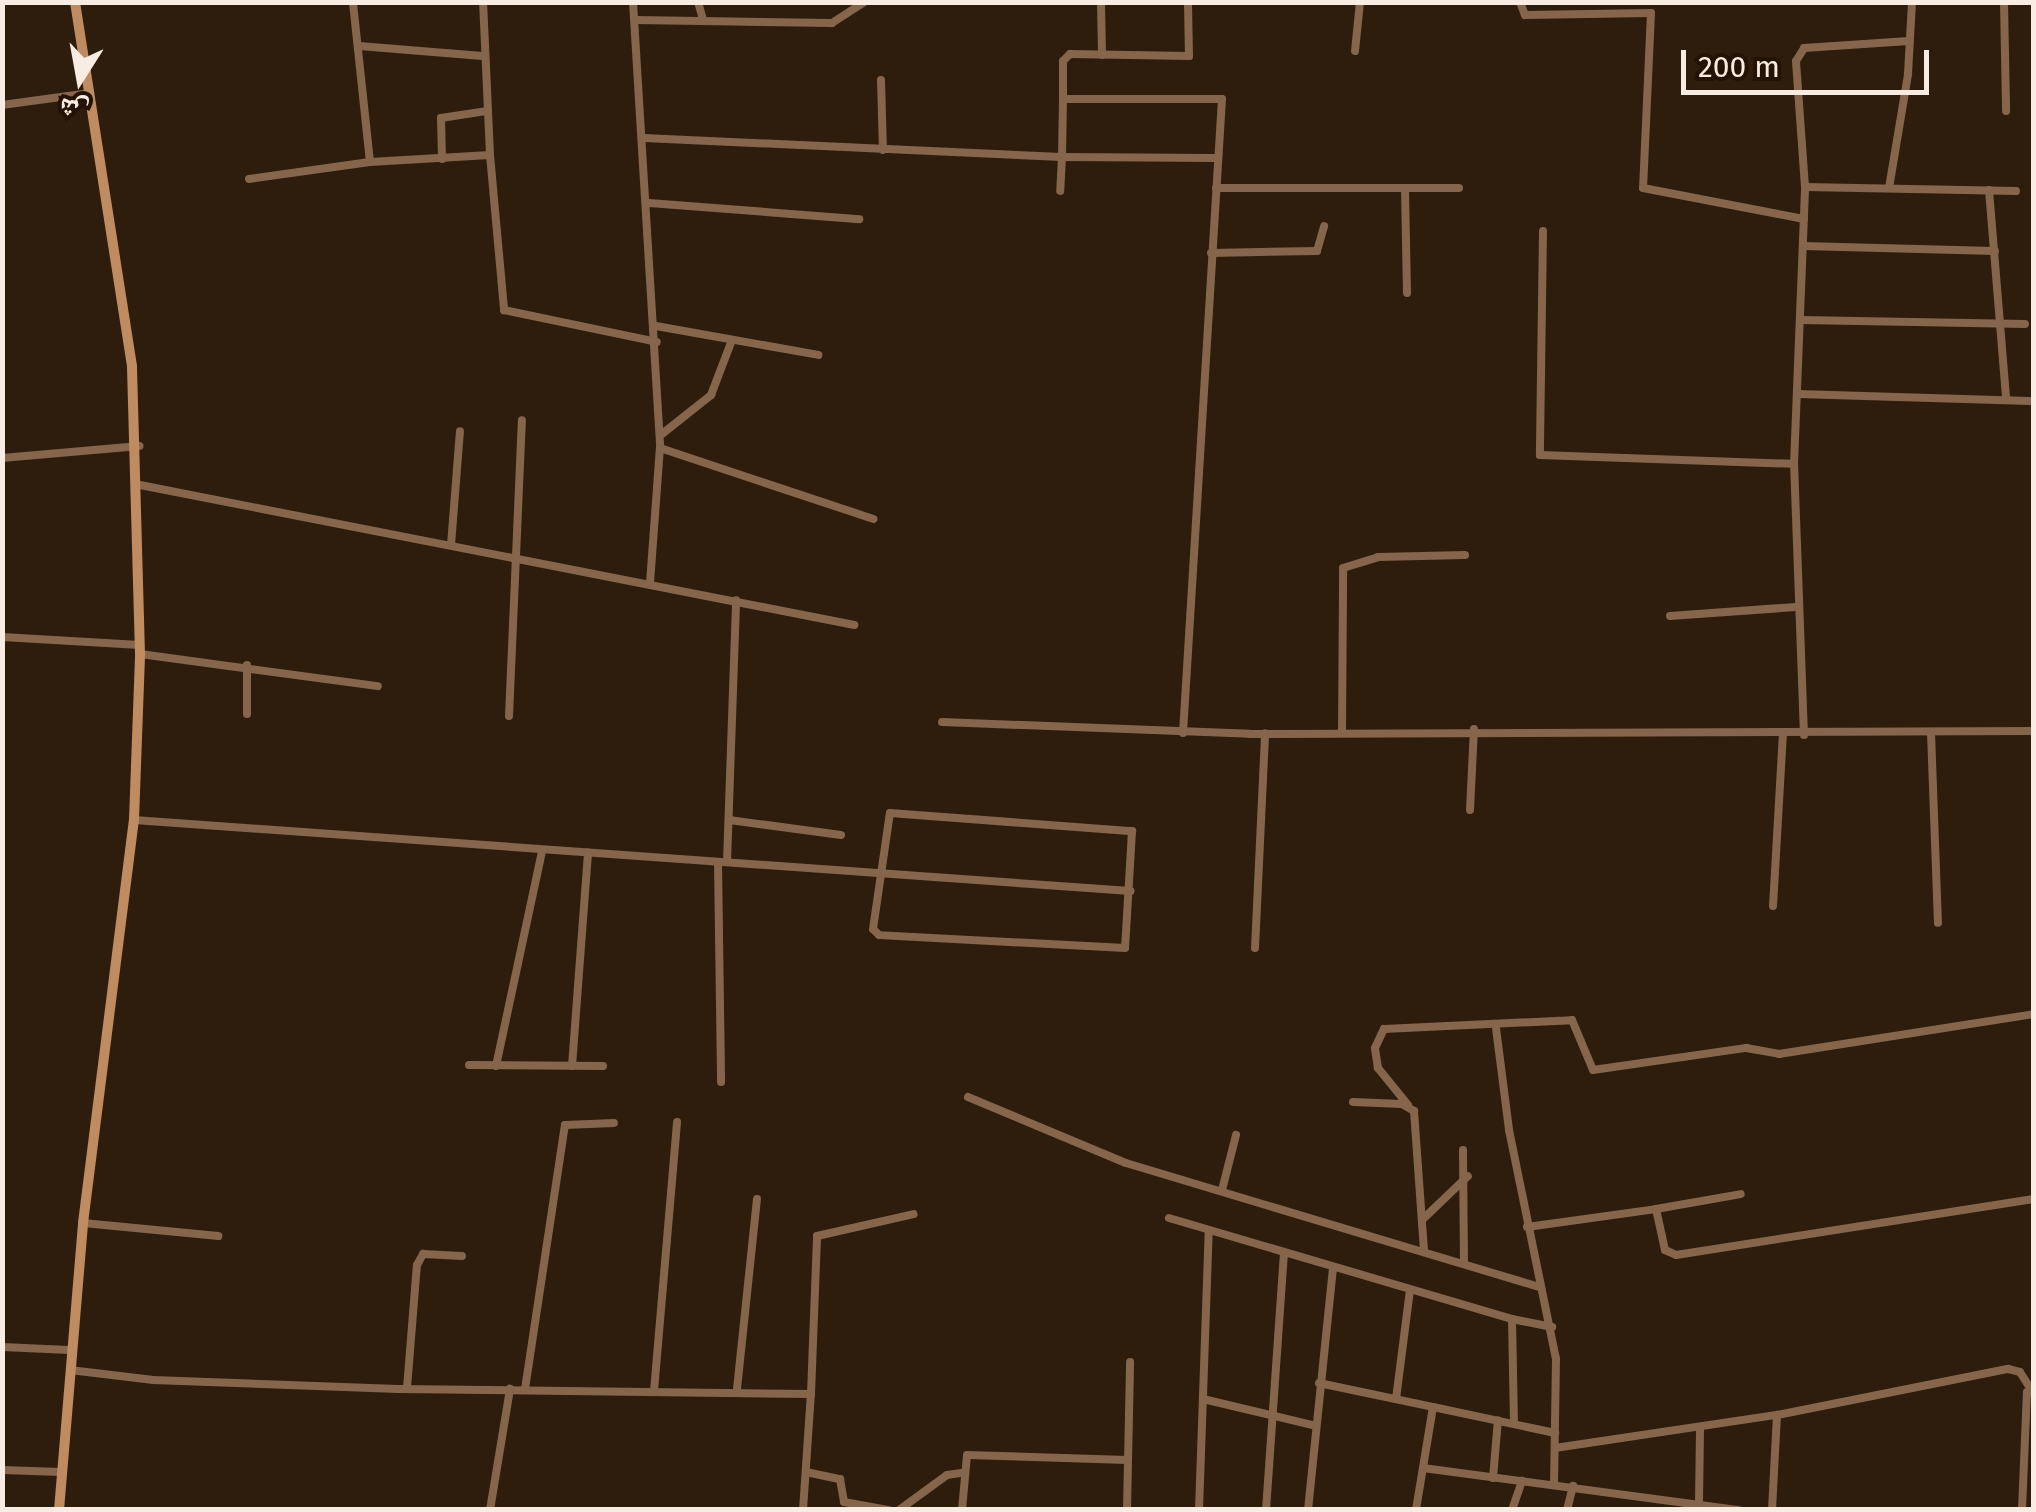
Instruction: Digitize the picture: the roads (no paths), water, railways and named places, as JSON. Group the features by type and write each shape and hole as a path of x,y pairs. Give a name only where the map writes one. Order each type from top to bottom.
{"main road":[{"path":"59,1510 69,1350 134,820 140,649 138,446 75,2"}],"street":[{"path":"353,2 370,162"},
{"path":"483,2 483,56 504,310 657,342"},
{"path":"633,2 662,434 650,583"},
{"path":"698,2 702,20"},
{"path":"635,20 832,23 864,2"},
{"path":"1101,2 1102,55"},
{"path":"1060,192 1066,56 1189,56 1188,2"},
{"path":"1355,51 1360,2"},
{"path":"1520,2 1525,16 1650,12 1643,188 1804,219"},
{"path":"1889,188 1912,2"},
{"path":"2004,2 2006,111"},
{"path":"1804,735 1796,607 1794,464 1804,219 1800,51 1909,41"},
{"path":"359,46 483,56"},
{"path":"881,80 883,150"},
{"path":"2,106 90,93"},
{"path":"1063,100 1218,94 1218,158 1183,733"},
{"path":"442,158 441,118 487,111"},
{"path":"644,138 1062,157 1218,158"},
{"path":"249,179 370,162 490,155"},
{"path":"1804,186 2016,191"},
{"path":"1216,188 1458,188"},
{"path":"1406,188 1406,294"},
{"path":"1988,190 2006,399"},
{"path":"649,203 858,218"},
{"path":"1211,253 1317,251 1324,226"},
{"path":"1542,230 1540,455 1794,464"},
{"path":"1803,246 1994,251"},
{"path":"1801,320 2026,324"},
{"path":"656,326 818,355"},
{"path":"662,434 711,395 732,340"},
{"path":"1798,394 2030,401"},
{"path":"508,716 512,557 522,420"},
{"path":"451,545 460,431"},
{"path":"2,458 138,446"},
{"path":"660,448 874,519"},
{"path":"140,485 854,625"},
{"path":"1342,731 1343,568 1378,557 1465,555"},
{"path":"721,1082 723,862 729,820 736,600"},
{"path":"1670,616 1796,607"},
{"path":"2,636 140,649 378,686"},
{"path":"247,666 247,714"},
{"path":"942,722 1183,733 1474,729 1804,735 2034,731"},
{"path":"1470,810 1474,729"},
{"path":"1931,732 1938,923"},
{"path":"1255,948 1265,733"},
{"path":"1773,906 1783,734"},
{"path":"890,813 1132,831 1130,891 1122,950 874,933 881,875 890,813"},
{"path":"134,820 1130,891"},
{"path":"729,820 841,835"},
{"path":"496,1066 542,851"},
{"path":"572,1066 588,854"},
{"path":"1424,1252 1416,1117 1378,1068 1378,1032 1576,1021 1593,1070 1746,1048 1779,1054 2034,1014"},
{"path":"1496,1028 1527,1227 1552,1328 1554,1484"},
{"path":"469,1065 603,1066"},
{"path":"968,1097 1126,1163 1540,1287"},
{"path":"1353,1102 1408,1105"},
{"path":"654,1391 677,1122"},
{"path":"525,1389 565,1124 614,1123"},
{"path":"1222,1190 1236,1135"},
{"path":"1463,1150 1468,1176 1464,1263"},
{"path":"1422,1219 1468,1176"},
{"path":"1527,1227 1741,1194"},
{"path":"737,1390 757,1198"},
{"path":"1656,1209 1670,1256 2034,1200"},
{"path":"803,1510 817,1236 914,1214"},
{"path":"1168,1218 1333,1270 1552,1328"},
{"path":"83,1223 218,1236"},
{"path":"1200,1510 1209,1230"},
{"path":"407,1388 418,1264 423,1254 462,1256"},
{"path":"1266,1510 1284,1254"},
{"path":"1308,1510 1333,1270"},
{"path":"1396,1399 1410,1290"},
{"path":"1512,1319 1514,1424"},
{"path":"2,1347 69,1350"},
{"path":"1127,1510 1130,1362"},
{"path":"1555,1448 1777,1415 2008,1369 2020,1372 2030,1393 2022,1510"},
{"path":"70,1370 153,1380 810,1394"},
{"path":"1319,1383 1554,1433"},
{"path":"490,1510 510,1389"},
{"path":"1203,1399 1316,1426"},
{"path":"1416,1510 1433,1408"},
{"path":"1772,1510 1777,1415"},
{"path":"1493,1478 1498,1420"},
{"path":"1699,1502 1700,1428"},
{"path":"962,1510 962,1473 970,1454 1127,1460"},
{"path":"1423,1468 1738,1510"},
{"path":"2,1470 62,1472"},
{"path":"806,1472 840,1479 844,1502 888,1510"},
{"path":"899,1510 947,1475 962,1473"},
{"path":"1512,1510 1522,1481"},
{"path":"1567,1510 1573,1486"}]}
